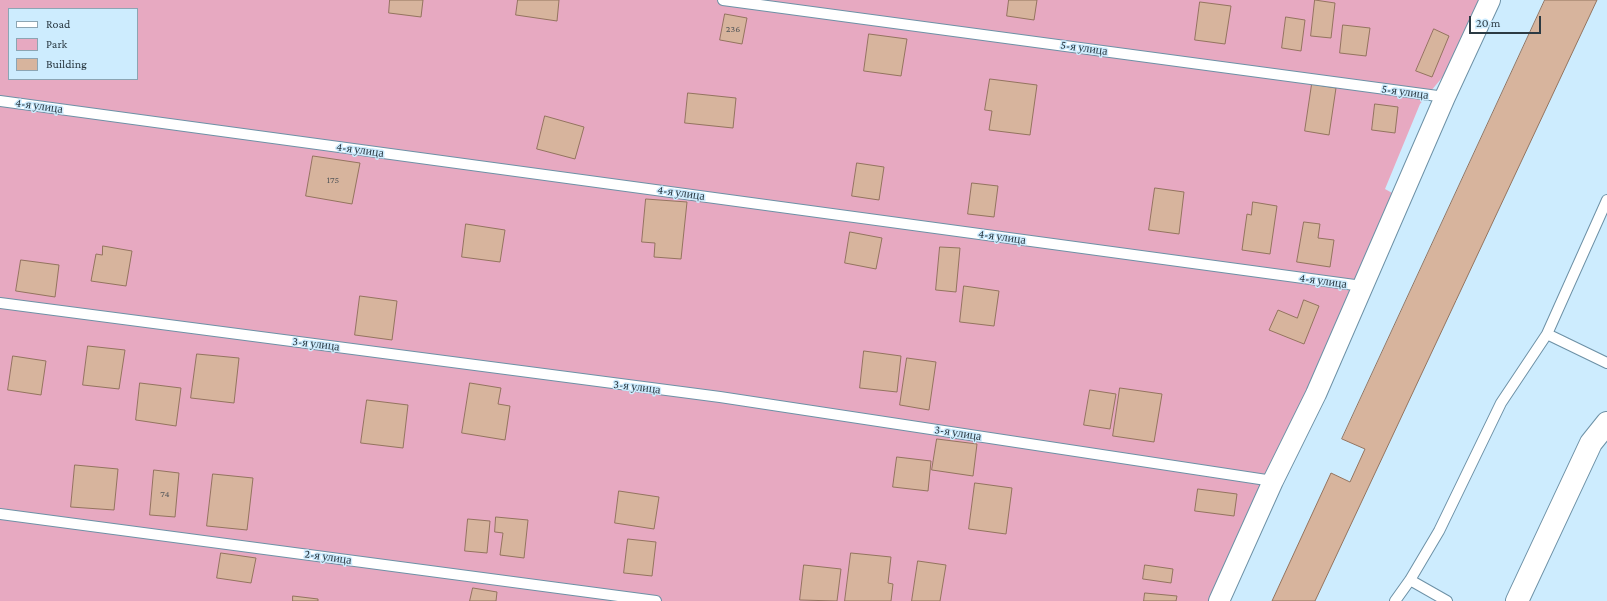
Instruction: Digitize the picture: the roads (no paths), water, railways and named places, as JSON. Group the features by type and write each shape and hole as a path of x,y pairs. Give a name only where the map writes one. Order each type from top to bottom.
{"main road":[{"path":"1517,601 1591,443 1607,424"}],"street":[{"path":"1219,601 1273,481 1316,394 1444,97 1490,0"}],"lane":[{"name":"5-я улица","path":"723,0 1444,97"},
{"name":"4-я улица","path":"0,101 1362,286"},
{"path":"1395,601 1410,580 1439,531 1501,403 1547,334 1607,200"},
{"name":"3-я улица","path":"0,303 720,397 1273,481"},
{"path":"1547,334 1607,363"},
{"name":"2-я улица","path":"0,514 656,601"},
{"path":"1410,580 1447,601"}]}
